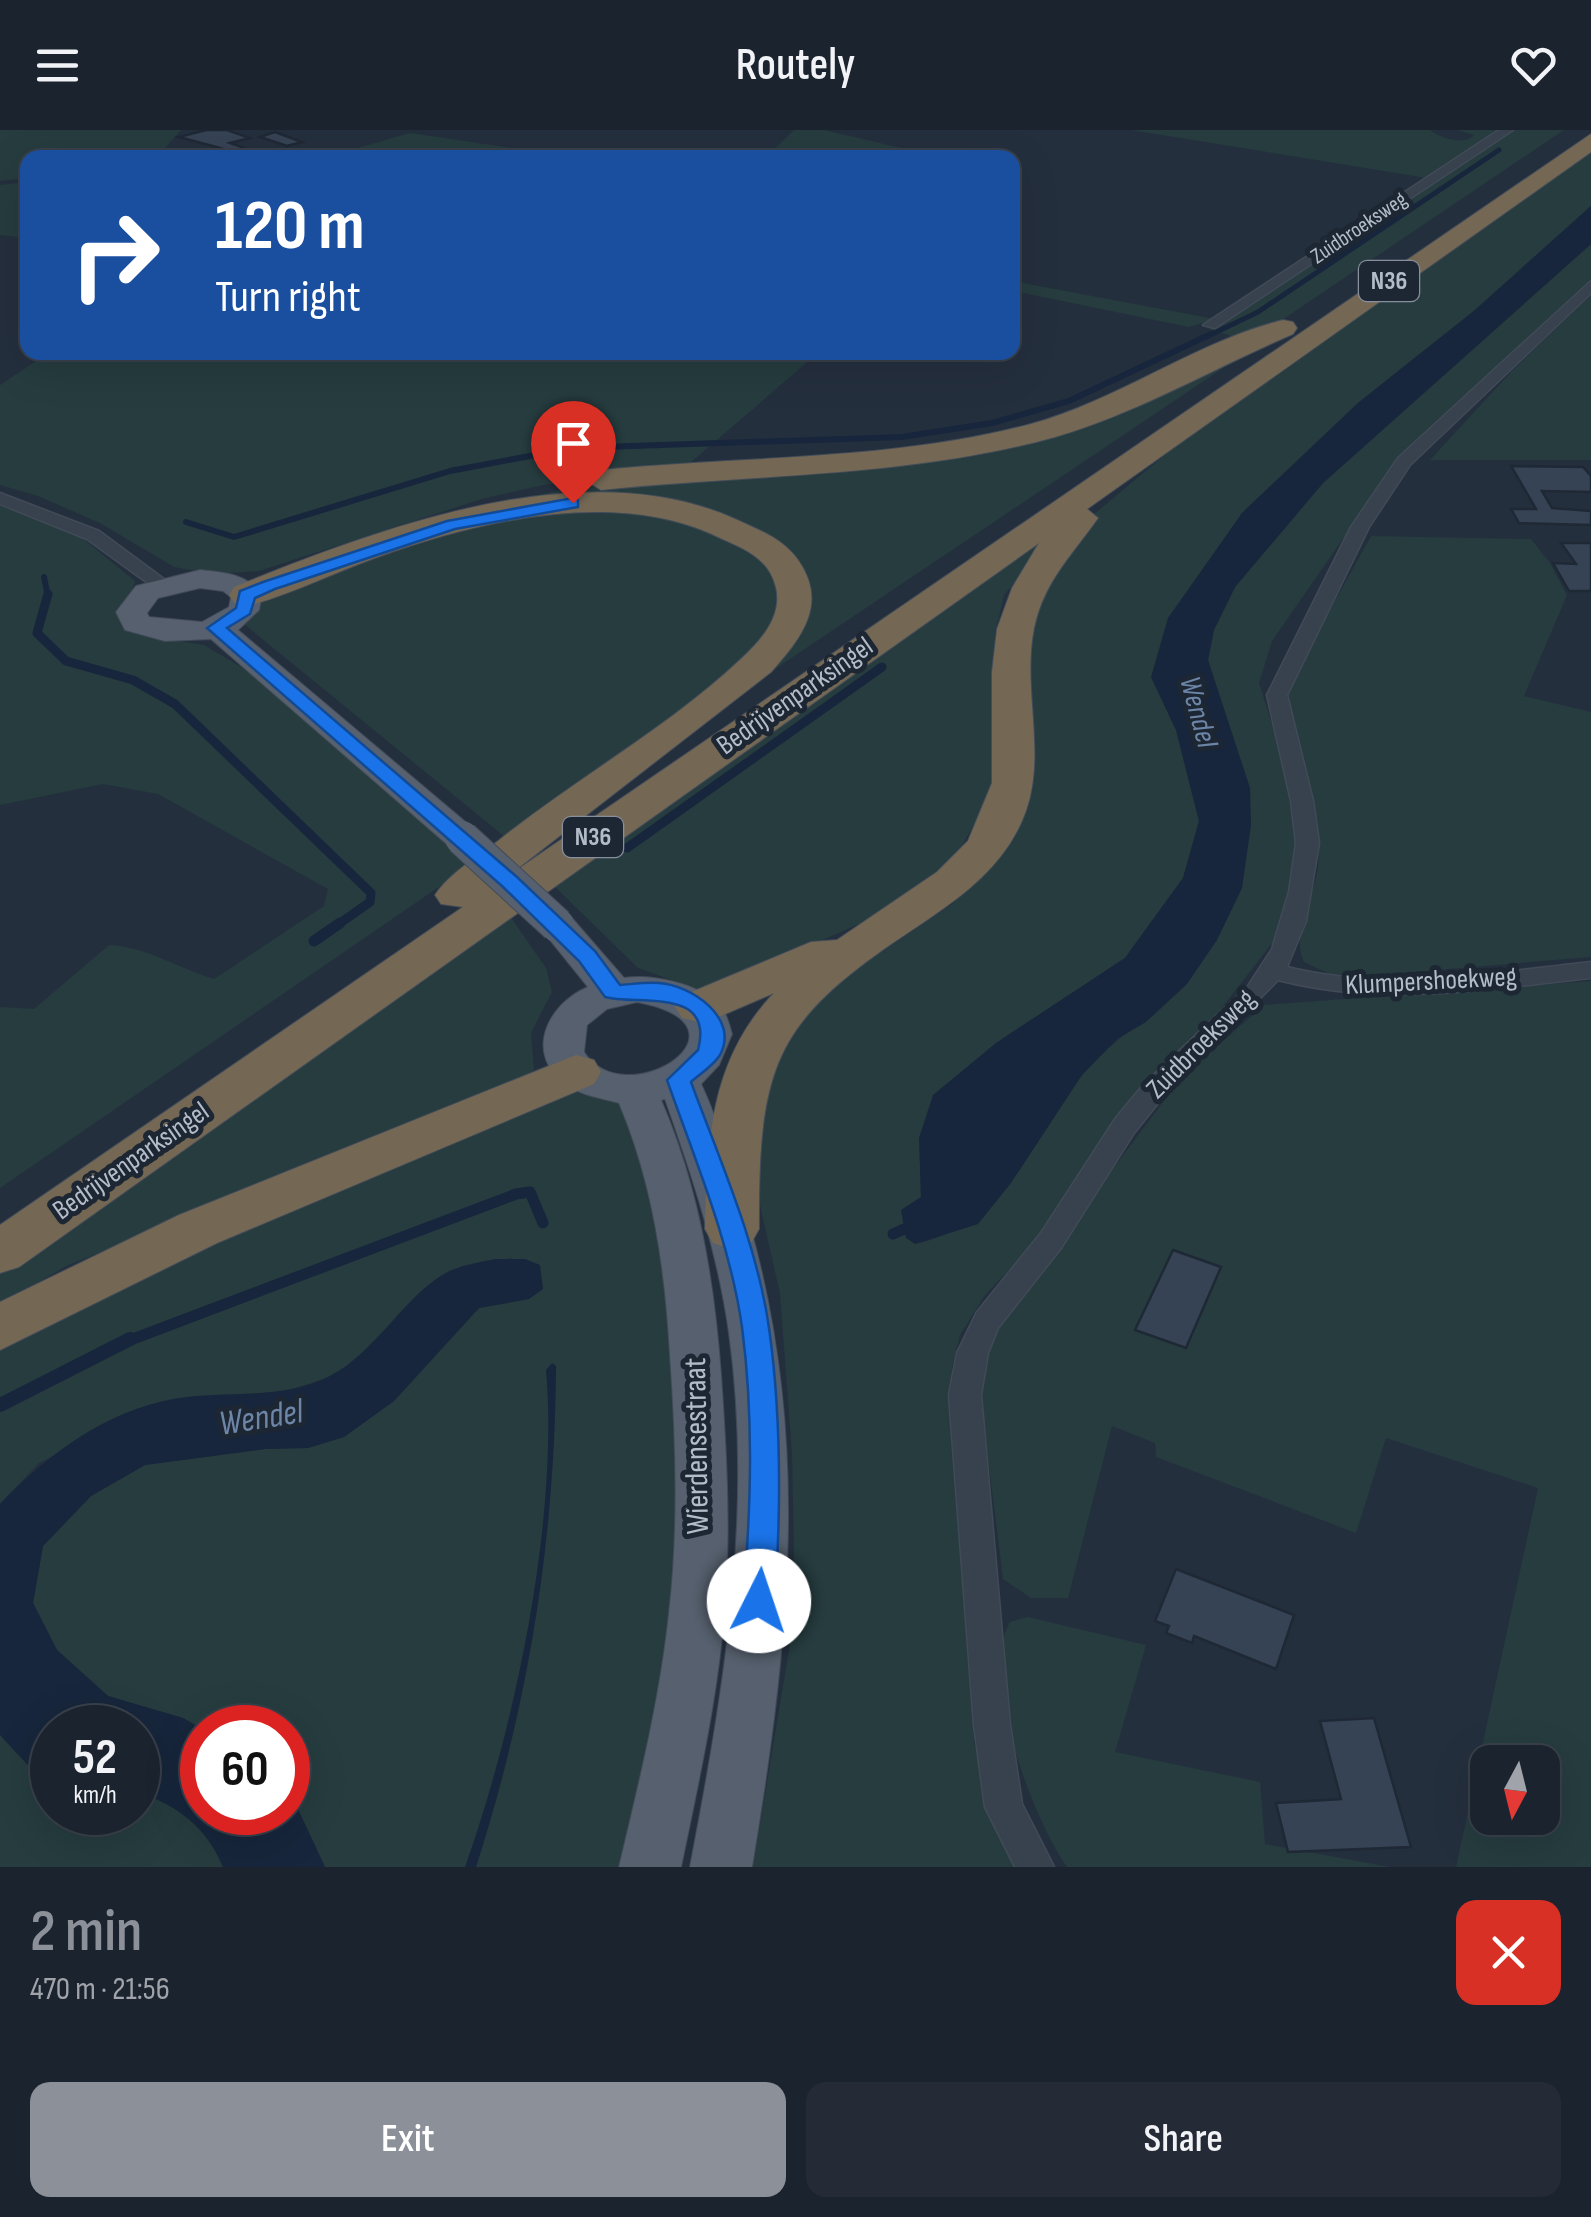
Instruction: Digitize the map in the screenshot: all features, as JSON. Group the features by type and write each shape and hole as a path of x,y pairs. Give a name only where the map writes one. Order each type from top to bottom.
{"highway":[{"name":"Bedrijvenparksingel","path":"0,1218 1586,130"},
{"name":"Bedrijvenparksingel","path":"0,1253 1591,141"},
{"name":"N36","path":"239,589 449,513 539,490 632,476 893,458 1011,439 1119,407 1256,339 1314,316"},
{"name":"N36","path":"699,1007 886,927 936,896 985,849 1012,798 1017,744 1011,672 1015,634 1042,561 1077,521 1141,470 1188,422"},
{"name":"N36","path":"239,589 452,524 573,503 629,504 710,518 771,550 789,573 796,593 794,614 776,646 724,694 586,792 374,961"},
{"path":"732,1230 733,1124 752,1056 784,1007 886,927"},
{"path":"0,1328 93,1277 181,1237 576,1072"}],"main road":[{"path":"200,579 239,589 244,610 216,628 168,634 136,623 131,612 135,602 164,585 200,579"},
{"path":"216,628 462,838 557,925 614,992"},
{"path":"661,990 699,1007 710,1021 713,1037 709,1053 657,1085 592,1082 564,1058 560,1042 564,1026 592,1000 614,992 661,990"},
{"path":"657,1085 732,1230 755,1326 767,1496 751,1706 722,1867"},
{"name":"Wierdensestraat","path":"650,1867 677,1747 697,1612 702,1487 694,1330 679,1221 663,1152 657,1085"}],"street":[{"name":"Zuidbroeksweg","path":"1210,325 1507,130"},
{"name":"Zuidbroeksweg","path":"1035,1867 1004,1806 992,1725 966,1368 992,1310 1066,1220 1136,1111 1272,971 1307,862 1308,829 1279,721 1277,695 1360,528 1404,462 1591,285"},
{"path":"0,498 94,535 164,585"},
{"name":"Klumpershoekweg","path":"1272,971 1316,985 1357,988 1591,970"}],"green space":[{"path":"0,130 181,130 163,150 20,150 20,179 0,181"},
{"path":"794,130 824,130 910,150 773,150"},
{"path":"1131,130 1430,130 1458,140 1474,135 1457,130 1501,130 1427,178"},
{"path":"1512,130 1564,130 1282,320 1243,340 1207,328"},
{"path":"410,133 525,150 350,150"},
{"path":"1591,150 1591,206 1475,310 1358,403 1242,513 1151,677 1176,730 1199,821 1183,878 1125,958 996,1043 920,1168 915,1244 946,1234 994,1198 1083,1074 1187,984 1221,703 1208,660 1214,630 1235,587 1323,483 1591,244 1591,279 1397,461 1272,641 1259,683 1296,799 1298,860 1273,942 1210,1023 1164,1064 1126,1107 1042,1236 985,1295 960,1335 952,1367 953,1408 972,1610 974,1743 992,1814 1019,1867 753,1867 794,1620 794,1555 792,1454 780,1294 746,1143 800,1008 952,904 996,856 1034,597 1081,525 1178,444"},
{"path":"20,183 20,237 0,235 0,185"},
{"path":"1020,282 1215,319 1189,327 1020,292"},
{"path":"1591,295 1591,460 1430,460 1511,372"},
{"path":"1250,350 711,712 804,589 691,508 459,512 589,484 954,453"},
{"path":"38,360 810,360 683,469 543,485 482,499 259,571 212,574 174,567 100,523 38,496 0,485 0,385"},
{"path":"0,504 75,532 135,581 123,625 141,635 204,645 260,678 471,865 0,1188 0,1007 34,1009 109,945 149,954 214,979 324,906 328,889 158,794 103,784 0,805"},
{"path":"1081,505 1004,595 995,634 991,793 963,844 921,888 868,920 705,992 638,968 547,879"},
{"path":"529,511 671,512 762,553 785,594 763,644 716,688 505,837 244,624 264,595 465,526"},
{"path":"1371,536 1531,539 1550,563 1567,595 1524,696 1591,712 1591,957 1364,976 1330,974 1304,962 1300,939 1316,878 1319,844 1313,800 1285,691"},
{"path":"505,909 546,968 552,992 531,1033 534,1070 495,1093 66,1266 0,1305 0,1271"},
{"path":"1591,981 1591,1867 1456,1867 1470,1802 1470,1835 1560,1835 1560,1745 1482,1745 1538,1488 1386,1438 1356,1533 1156,1457 1155,1443 1112,1426 1068,1598 1031,1598 1003,1579 980,1370 1007,1311 1074,1229 1091,1198 1181,1078 1264,1005"},
{"path":"547,1090 592,1092 621,1103 672,1224 682,1614 633,1867 325,1867 310,1835 310,1705 180,1705 180,1717 160,1711 160,1705 139,1705 108,1696 57,1650 33,1603 43,1546 91,1496 145,1465 265,1449 308,1448 344,1437 394,1401 479,1308 529,1299 511,1258 448,1271 348,1366 326,1378 287,1391 172,1400 39,1463 0,1504 0,1339"},
{"path":"1028,1617 1146,1645 1115,1752 1260,1782 1265,1844 1390,1867 1067,1867 1025,1782 1005,1711 1002,1646 1010,1622"},
{"path":"0,1735 30,1767 30,1835 160,1835 160,1801 180,1813 180,1835 204,1835 223,1867 0,1867"}],"water":[{"path":"1591,206 1591,244 1323,483 1235,587 1214,630 1208,660 1250,788 1251,825 1242,888 1217,940 1187,984 1146,1022 1117,1039 1082,1075 1011,1183 978,1224 915,1244 906,1238 901,1210 921,1197 919,1138 933,1095 996,1043 1125,958 1183,878 1199,821 1176,730 1151,677 1168,618 1242,513 1358,403 1475,310"},
{"path":"495,1259 525,1259 540,1265 543,1289 529,1299 479,1308 394,1401 344,1437 308,1448 265,1449 145,1465 91,1496 43,1546 33,1603 57,1650 108,1696 139,1705 30,1705 30,1767 0,1735 0,1504 57,1453 123,1414 193,1396 292,1389 330,1376 363,1352 420,1292 460,1267"},
{"path":"552,1363 556,1366 551,1494 536,1620 495,1805 476,1867 465,1867 501,1751 529,1622 546,1490 546,1370"},
{"path":"160,1711 180,1717 180,1813 160,1801"},
{"path":"204,1835 310,1835 325,1867 223,1867"}],"building":[{"path":"206,130 227,130 250,138 230,143 250,150 213,150 220,148 179,137"},
{"path":"275,132 302,142 287,146 260,137"},
{"path":"1511,466 1583,467 1591,476 1591,492 1542,491 1552,508 1591,511 1591,525 1519,523 1511,509 1536,509"},
{"path":"1561,543 1591,543 1591,591 1569,591 1553,563 1576,564"},
{"path":"1173,1250 1221,1267 1186,1348 1135,1330"},
{"path":"1176,1569 1294,1615 1276,1669 1194,1636 1192,1643 1166,1633 1169,1626 1155,1621"},
{"path":"1374,1718 1411,1847 1288,1852 1276,1803 1341,1799 1320,1721"}],"waterway":[{"path":"1206,337 1258,312 1499,150"},
{"path":"186,522 234,537 450,471 573,448 902,437 992,423 1069,401 1211,334"},
{"path":"44,577 48,595"},
{"path":"48,595 37,633 66,661 133,680 175,704 371,893 370,902 336,926"},
{"path":"627,848 882,667"},
{"path":"314,941 340,923"},
{"path":"125,1342 516,1194 530,1192 543,1223"},
{"name":"Wendel","path":"893,1234 913,1225"},
{"path":"0,1405 130,1339"}],"route":[{"path":"573,503 522,508 452,524 269,586 246,595 244,610 216,628 462,838 557,925 614,992 661,990 699,1007 710,1021 713,1037 709,1053 697,1068 678,1080 732,1230 755,1326 763,1395 767,1496 759,1601"}]}
